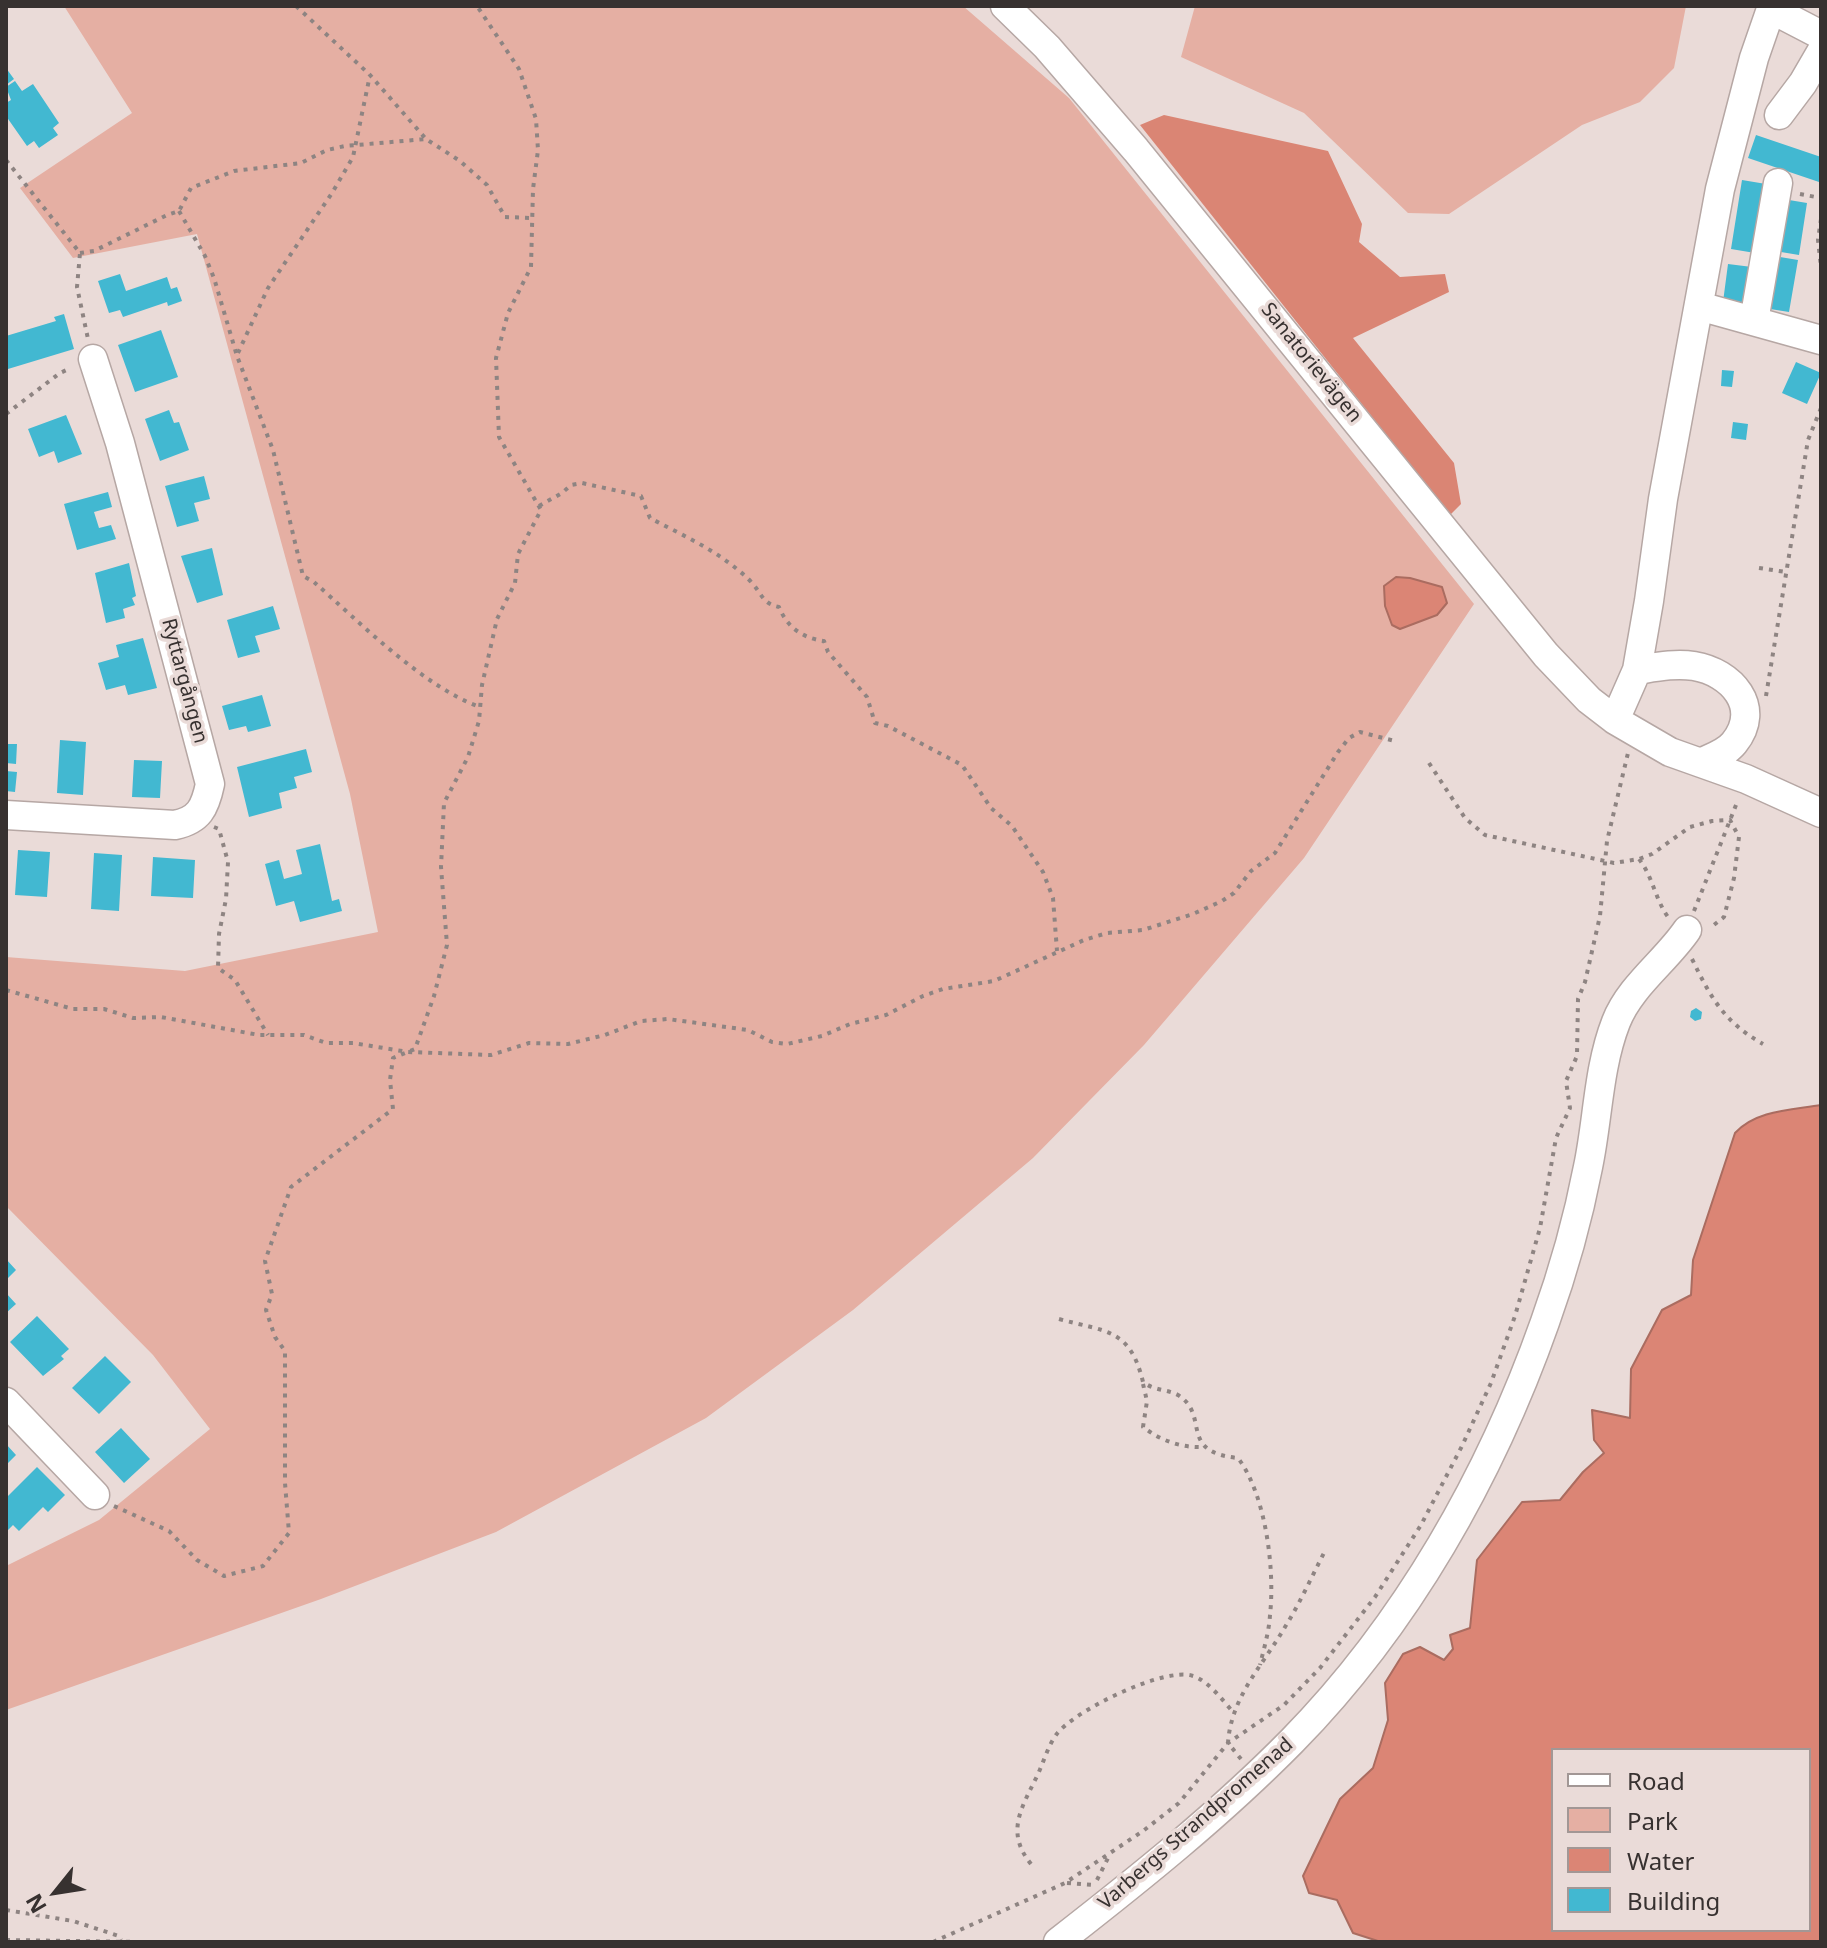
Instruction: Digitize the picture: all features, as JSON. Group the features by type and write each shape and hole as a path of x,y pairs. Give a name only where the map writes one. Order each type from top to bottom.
{"street":[{"name":"Sanatorievägen","path":"1005,6 1040,38 1136,150 1546,655 1589,700 1624,726 1670,752 1746,779 1821,813"},
{"path":"1624,726 1637,670 1663,499 1729,148 1771,8 1821,35"},
{"path":"1779,115 1821,52"},
{"path":"1754,321 1778,183"},
{"path":"1699,306 1821,340"},
{"name":"Ryttargången","path":"93,359 120,443 207,766 210,784 206,800 193,819"},
{"path":"1637,670 1677,664 1696,666 1728,679 1736,687 1743,700 1745,714 1741,732 1729,748 1702,762"},
{"path":"6,815 175,825 193,819"},
{"name":"Varbergs Strandpromenad","path":"1058,1942 1195,1830 1293,1739 1381,1634 1413,1589 1475,1484 1502,1431 1546,1321 1585,1179 1600,1090 1616,1021 1628,1001 1684,934"},
{"path":"6,1402 95,1495"}],"path":[{"path":"296,6 370,75 426,139 460,161 487,185 505,217 532,218"},
{"path":"95,1495 169,1531 197,1560 224,1576 263,1566 289,1533 285,1483 285,1351 275,1337 266,1310 272,1294 265,1261 291,1187 393,1109 390,1080 393,1058 415,1049 434,996 447,945 441,867 444,803 468,757 479,721 482,685 497,619 515,583 518,554 541,510 499,437 496,358 508,313 531,267 533,189 538,150 536,119 519,69 477,6"},
{"path":"237,356 268,288 353,157 370,75"},
{"path":"80,253 94,251 179,211 191,188 234,171 301,163 327,150 356,144 426,139"},
{"path":"6,160 80,253 77,287 93,359 60,373 6,414"},
{"path":"179,211 214,278 237,356 273,450 303,576 414,667 459,700 480,707"},
{"path":"1821,219 1818,240 1821,267"},
{"path":"1766,696 1808,440 1821,408"},
{"path":"539,506 571,485 582,483 641,496 650,518 680,532 731,564 755,585 759,595 769,605 779,607 784,620 796,631 811,639 824,641 828,652 867,697 875,723 888,726 962,765 991,808 1012,826 1043,872 1053,898 1057,951"},
{"path":"1759,568 1786,572"},
{"path":"933,1942 1065,1883 1132,1839 1179,1803 1228,1743 1299,1692 1375,1597 1421,1525 1491,1383 1531,1261 1556,1138 1570,1108 1566,1081 1577,1056 1578,999 1585,982 1600,916 1604,861 1624,726"},
{"path":"6,990 73,1009 104,1009 133,1018 161,1017 268,1035 304,1035 326,1043 353,1043 408,1052 491,1055 529,1043 568,1044 605,1035 641,1021 668,1019 748,1030 772,1042 787,1044 886,1015 913,1000 943,989 994,981 1057,951 1107,933 1143,930 1222,901 1234,893 1251,871 1275,853 1349,738 1360,732 1395,741"},
{"path":"1429,763 1465,818 1485,835 1614,863 1639,859 1665,846 1690,827 1730,820"},
{"path":"1730,820 1739,837 1734,878 1724,917 1706,931 1684,934 1746,779"},
{"path":"193,819 219,829 228,862 218,968 235,980 268,1035"},
{"path":"1059,1319 1111,1334 1126,1342 1138,1362 1147,1401 1143,1427 1186,1448 1204,1447 1221,1456 1238,1458 1248,1470 1262,1507 1272,1580 1270,1618 1260,1665"},
{"path":"1143,1382 1153,1389 1177,1395 1193,1411 1195,1429 1204,1447"},
{"path":"1228,1743 1238,1701 1285,1628 1325,1551"},
{"path":"1031,1864 1021,1851 1018,1831 1020,1808 1055,1736 1070,1721 1135,1686 1179,1673 1196,1677 1234,1713"},
{"path":"1228,1743 1256,1775"},
{"path":"6,1910 73,1921 119,1936 121,1940"},
{"path":"6,1940 140,1942"}],"green space":[{"path":"64,6 963,6 1069,98 1474,604 1304,858 1144,1045 1033,1158 853,1310 706,1418 496,1532 321,1599 6,1710 6,1566 99,1520 210,1429 153,1355 6,1206 6,957 185,971 378,932 350,794 197,234 73,258 20,188 132,113"},
{"path":"1195,6 1686,6 1674,68 1640,102 1582,125 1449,214 1408,213 1304,113 1181,57"}],"shaded area":[{"path":"1164,115 1328,151 1362,224 1359,242 1400,277 1445,274 1449,292 1353,338 1454,463 1461,504 1450,515 1140,125"}],"water":[{"path":"1396,577 1442,587 1447,603 1437,615 1400,629 1392,625 1385,606 1384,586"},
{"path":"1821,1105 1821,1942 1381,1942 1353,1933 1337,1900 1309,1893 1303,1876 1340,1799 1373,1768 1388,1720 1385,1683 1403,1654 1420,1647 1444,1660 1453,1649 1450,1635 1470,1628 1477,1560 1522,1502 1560,1500 1604,1453 1594,1440 1592,1410 1630,1418 1631,1369 1662,1310 1691,1295 1693,1260 1735,1133 1764,1115"}],"building":[{"path":"6,68 14,79 6,85"},
{"path":"15,81 22,91 33,84 59,123 53,128 58,135 39,148 34,141 27,146 6,116 6,103 11,100 6,87"},
{"path":"1756,135 1821,157 1819,182 1748,158"},
{"path":"1742,180 1766,184 1755,253 1731,249"},
{"path":"1783,199 1807,203 1799,255 1775,251"},
{"path":"1774,256 1798,260 1789,312 1764,308"},
{"path":"1728,264 1752,267 1746,305 1723,302"},
{"path":"120,274 126,291 167,277 171,289 177,287 182,301 168,306 167,302 123,317 120,310 109,313 98,281"},
{"path":"64,314 74,349 8,369 6,336 56,321 54,317"},
{"path":"161,330 178,377 135,392 118,345"},
{"path":"1796,362 1821,373 1807,404 1782,393"},
{"path":"1722,370 1734,371 1732,387 1721,386"},
{"path":"169,410 174,423 179,422 189,450 160,461 145,419"},
{"path":"66,415 82,454 58,463 54,451 39,457 28,429"},
{"path":"1733,422 1748,424 1746,440 1731,438"},
{"path":"204,476 210,499 194,503 199,521 177,527 165,486"},
{"path":"108,492 112,507 94,512 99,528 111,525 116,539 77,550 64,504"},
{"path":"212,548 223,595 197,603 181,556"},
{"path":"129,563 135,605 123,609 125,618 106,623 95,573"},
{"path":"273,606 280,629 255,636 260,652 238,658 227,620"},
{"path":"143,638 157,688 128,695 125,685 106,690 98,663 119,657 116,645"},
{"path":"262,695 271,726 248,732 246,726 229,730 222,706"},
{"path":"60,740 86,742 83,795 57,793"},
{"path":"6,744 17,744 16,764 6,763"},
{"path":"306,749 312,772 294,777 297,788 279,793 282,808 249,817 237,767"},
{"path":"134,760 162,761 160,798 132,797"},
{"path":"6,771 17,772 15,792 6,791"},
{"path":"320,844 332,901 339,899 342,911 300,922 294,901 276,906 265,864 279,860 284,879 302,874 296,850"},
{"path":"18,850 50,852 47,897 15,895"},
{"path":"94,853 122,855 119,911 91,909"},
{"path":"153,857 195,860 193,898 151,896"},
{"path":"1696,1008 1702,1012 1701,1019 1695,1021 1690,1017 1691,1011"},
{"path":"6,1259 16,1270 6,1280"},
{"path":"6,1293 16,1304 6,1313"},
{"path":"37,1316 69,1349 61,1356 64,1359 43,1376 10,1342"},
{"path":"105,1356 131,1382 99,1414 72,1388"},
{"path":"121,1428 150,1459 124,1483 95,1452"},
{"path":"6,1444 16,1455 6,1465"},
{"path":"37,1467 65,1495 48,1512 43,1507 19,1531 13,1525 6,1532 6,1498"}]}
